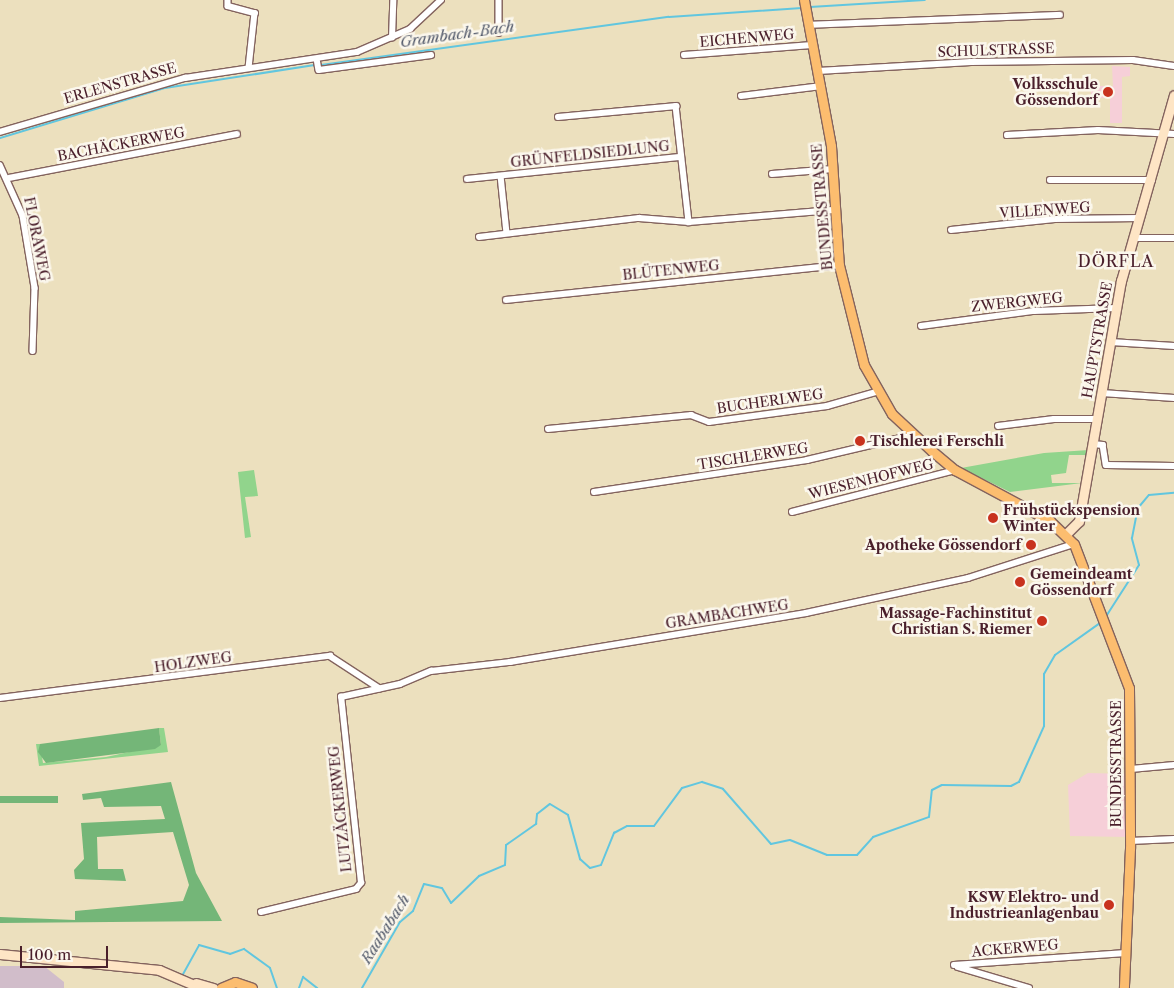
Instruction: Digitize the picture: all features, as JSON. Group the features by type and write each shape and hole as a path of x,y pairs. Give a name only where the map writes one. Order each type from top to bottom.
{"main road":[{"name":"BUNDESSTRASSE","path":"804,1 821,86 833,169 833,210 839,265 864,365 876,392 914,434 955,470 1027,506 1066,534 1074,544 1129,688 1130,841 1124,988"},
{"name":"HAUPTSTRASSE","path":"1066,534 1079,521 1116,308 1174,95"},
{"path":"0,954 175,975 197,985 213,988"},
{"path":"222,988 235,982 252,988"}],"street":[{"path":"228,0 228,6 255,13 249,68"},
{"path":"392,38 393,0"},
{"name":"ERLENSTRASSE","path":"0,132 154,85 249,68 316,62 357,52 392,38 441,0"},
{"path":"499,0 499,33"},
{"path":"808,24 1060,15"},
{"name":"EICHENWEG","path":"684,55 812,45"},
{"name":"ERLENSTRASSE","path":"316,62 319,70 431,55"},
{"name":"SCHULSTRASSE","path":"818,71 971,62 1132,60 1174,66"},
{"path":"741,96 821,86"},
{"name":"GRÜNFELDSIEDLUNG","path":"558,117 672,104 677,111 689,222"},
{"path":"1007,135 1098,130 1174,134"},
{"name":"BACHÄCKERWEG","path":"9,178 237,134"},
{"name":"GRÜNFELDSIEDLUNG","path":"468,179 681,157"},
{"name":"FLORAWEG","path":"0,165 9,178 23,216 35,288 33,351"},
{"path":"772,174 833,169"},
{"name":"GRÜNFELDSIEDLUNG","path":"501,176 507,233"},
{"path":"1050,180 1152,180"},
{"path":"479,237 639,218 689,222 833,210"},
{"name":"VILLENWEG","path":"951,230 1054,219 1140,218"},
{"path":"1135,238 1174,238"},
{"name":"BLÜTENWEG","path":"506,300 839,265"},
{"name":"ZWERGWEG","path":"921,326 1034,311 1116,308"},
{"path":"1111,342 1174,346"},
{"name":"BUCHERLWEG","path":"548,429 691,414 709,422 827,406 876,392"},
{"path":"1102,393 1174,398"},
{"name":"HAUPTSTRASSE","path":"998,426 1054,419 1098,419"},
{"name":"TISCHLERWEG","path":"594,492 807,460 914,434"},
{"path":"1093,444 1104,447 1106,465 1174,466"},
{"name":"WIESENHOFWEG","path":"792,512 955,470"},
{"name":"GRAMBACHWEG","path":"379,688 431,671 510,662 806,613 975,576 1074,544"},
{"name":"HOLZWEG","path":"0,698 330,656 379,688"},
{"name":"LUTZÄCKERWEG","path":"261,912 356,889 361,883 341,697 379,688"},
{"path":"1131,769 1174,765"},
{"path":"1130,841 1174,839"},
{"name":"ACKERWEG","path":"1029,988 954,966 1126,953"}],"shaded area":[{"name":"Volksschule Gössendorf","path":"1112,66 1130,67 1130,76 1122,77 1122,123 1110,123 1110,98 1091,98 1091,86 1113,86"},
{"path":"1088,773 1129,774 1127,837 1070,836 1068,785"},
{"path":"0,966 44,966 64,982 64,988 0,988"}],"green space":[{"path":"1089,450 1088,455 1069,455 1066,473 1051,475 1052,483 1082,483 1010,492 961,468 1044,453"},
{"path":"254,470 258,496 245,497 251,537 245,538 238,472"},
{"path":"159,728 164,728 168,752 39,766 36,744 40,744 43,763 106,757 161,745"},
{"path":"159,728 161,745 155,749 46,763 38,752 40,744"},
{"path":"171,782 196,873 222,921 0,923 0,917 75,920 75,911 183,901 189,885 173,832 97,837 98,869 123,869 126,881 75,879 74,870 84,859 81,823 165,819 161,806 104,807 101,798 83,800 82,794"},
{"path":"0,796 58,796 58,803 0,803"}],"waterway":[{"name":"Grambach-Bach","path":"810,7 925,0"},
{"name":"Grambach-Bach","path":"321,65 669,17 802,8"},
{"name":"Grambach-Bach","path":"0,138 165,88 316,65"},
{"name":"Raababach","path":"1105,618 1139,565 1132,538 1138,508 1149,495 1174,493"},
{"name":"Raababach","path":"362,988 400,922 413,911 424,884 442,888 451,903 479,876 505,865 506,845 536,824 537,814 550,804 568,815 580,859 590,868 601,865 614,833 627,826 654,826 682,788 702,782 723,789 771,844 790,840 827,855 857,855 873,837 929,817 932,790 942,785 1011,786 1019,782 1044,726 1044,674 1055,655 1100,623"},
{"name":"Raababach","path":"182,976 199,945 230,954 244,949 270,968 277,988"},
{"name":"Raababach","path":"299,988 303,977 317,988"}],"place":[{"name":"Volksschule Gössendorf","path":"1108,92"},
{"name":"Tischlerei Ferschli","path":"860,441"},
{"name":"Frühstückspension Winter","path":"993,518"},
{"name":"Apotheke Gössendorf","path":"1031,545"},
{"name":"Gemeindeamt Gössendorf","path":"1020,582"},
{"name":"Massage-Fachinstitut Christian S. Riemer","path":"1042,621"},
{"name":"KSW Elektro- und Industrieanlagenbau","path":"1109,905"}],"district":[{"name":"DÖRFLA","path":"1116,261"}]}
